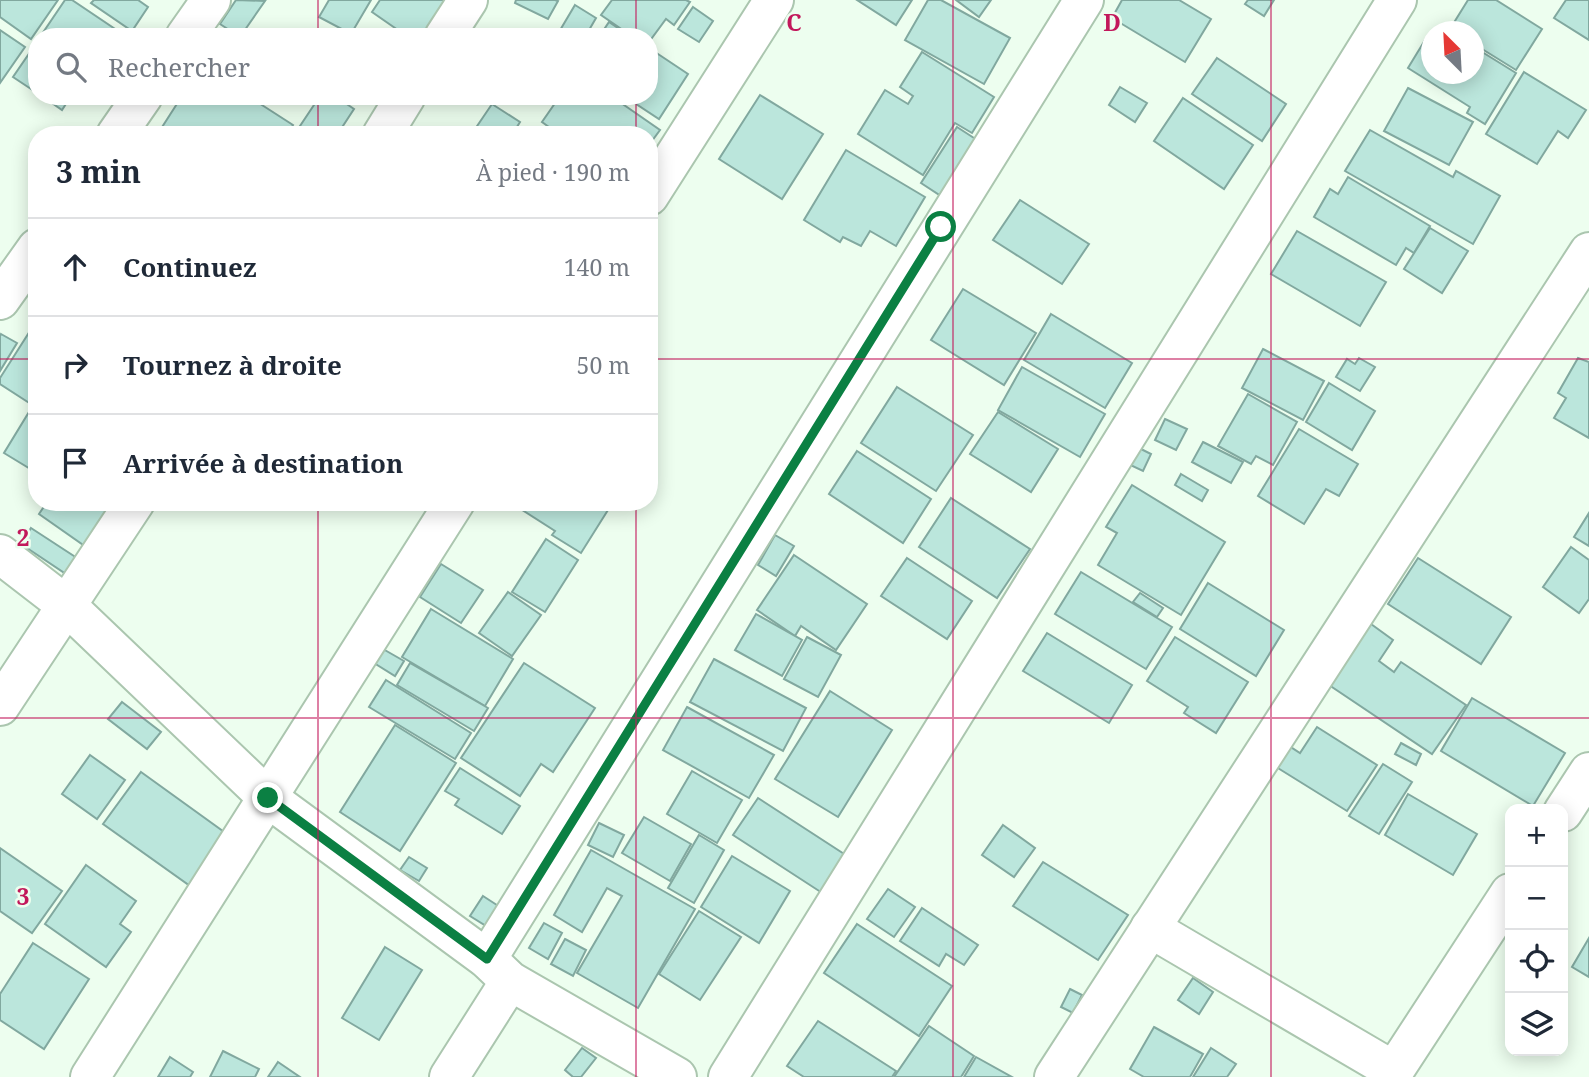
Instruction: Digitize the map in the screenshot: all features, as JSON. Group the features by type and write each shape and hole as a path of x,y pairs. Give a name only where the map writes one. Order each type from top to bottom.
{"street":[{"path":"191,28 211,0"},
{"path":"450,28 468,0"},
{"path":"658,182 774,0"},
{"path":"449,1077 498,970 1084,0"},
{"path":"728,1077 1397,0"},
{"path":"122,126 138,105"},
{"path":"388,126 401,105"},
{"path":"1054,1077 1589,252"},
{"path":"0,300 28,261"},
{"path":"0,706 129,511"},
{"path":"90,1077 449,511"},
{"path":"0,554 66,605 268,798 498,970 677,1077"},
{"path":"1568,804 1589,772"},
{"path":"1150,928 1392,1074 1505,901"}],"building":[{"path":"0,0 58,0 39,28 28,28 28,37 0,17"},
{"path":"65,0 72,0 114,28 46,28"},
{"path":"94,0 138,0 148,7 134,28 128,28 91,3"},
{"path":"236,0 265,1 246,28 226,28 220,24"},
{"path":"329,0 371,0 355,28 340,28 319,17"},
{"path":"380,0 451,0 431,28 395,28 372,12"},
{"path":"516,0 558,1 548,19 515,3"},
{"path":"612,0 690,2 674,25 666,19 658,30 620,28 601,15"},
{"path":"857,0 912,0 896,25"},
{"path":"928,0 941,0 1010,38 984,84 905,40"},
{"path":"956,0 991,0 979,17"},
{"path":"1122,0 1179,0 1211,19 1185,62 1112,18"},
{"path":"1248,0 1274,0 1264,16 1245,4"},
{"path":"1468,0 1496,0 1542,29 1516,70 1484,50 1484,21 1455,21"},
{"path":"1566,0 1589,0 1589,40 1554,18"},
{"path":"575,5 596,18 590,28 561,28"},
{"path":"693,7 713,21 699,42 678,29"},
{"path":"609,22 618,28 605,28"},
{"path":"0,30 25,47 0,83"},
{"path":"1421,47 1421,76 1408,68"},
{"path":"922,52 994,97 972,133 955,123 923,175 858,134 885,90 908,104 913,96 900,87"},
{"path":"1484,53 1516,73 1485,124 1467,113 1470,107 1433,84 1484,84"},
{"path":"658,54 688,74 659,119 638,105 658,105"},
{"path":"28,55 28,87 13,77"},
{"path":"1217,58 1286,104 1262,141 1192,94"},
{"path":"1524,72 1586,110 1568,138 1558,131 1537,164 1486,134"},
{"path":"1120,87 1147,103 1135,122 1109,105"},
{"path":"1408,88 1473,122 1449,165 1384,131"},
{"path":"760,95 823,134 782,199 719,159"},
{"path":"1183,98 1253,145 1224,189 1154,141"},
{"path":"176,105 262,105 293,125 292,126 163,126"},
{"path":"314,105 348,105 354,109 343,126 300,126"},
{"path":"491,105 520,122 518,126 477,126"},
{"path":"554,105 624,105 654,126 548,126 542,122"},
{"path":"957,127 977,140 941,196 921,183"},
{"path":"1370,130 1453,177 1456,171 1500,196 1473,244 1345,171"},
{"path":"846,150 925,197 896,246 870,231 861,246 843,237 840,242 804,220"},
{"path":"1348,177 1430,226 1414,253 1406,248 1396,265 1314,217 1330,189 1338,194"},
{"path":"1020,200 1089,244 1062,284 993,240"},
{"path":"1430,228 1468,251 1442,293 1404,269"},
{"path":"1297,231 1386,282 1360,326 1271,274"},
{"path":"963,289 1036,333 1004,385 931,340"},
{"path":"1051,314 1132,363 1105,408 1024,360"},
{"path":"1,334 17,343 0,371 0,336"},
{"path":"28,334 28,402 0,384 0,378"},
{"path":"1263,349 1324,381 1303,420 1242,388"},
{"path":"1359,358 1375,367 1360,391 1336,377 1347,359 1355,364"},
{"path":"1578,358 1589,362 1589,438 1554,418 1566,398 1558,393"},
{"path":"1022,367 1105,414 1080,457 998,410"},
{"path":"1329,383 1375,411 1352,450 1306,422"},
{"path":"897,387 973,435 936,491 861,443"},
{"path":"1248,394 1297,422 1273,465 1256,456 1251,464 1218,446"},
{"path":"998,412 1058,449 1031,492 970,454"},
{"path":"28,414 28,468 4,453"},
{"path":"1165,419 1187,429 1176,450 1155,440"},
{"path":"1299,429 1358,464 1339,496 1326,489 1304,524 1258,496"},
{"path":"1203,442 1243,462 1231,483 1192,462"},
{"path":"1133,445 1151,454 1143,471 1124,462"},
{"path":"857,451 931,499 903,543 829,494"},
{"path":"1181,474 1208,490 1202,501 1175,485"},
{"path":"1132,485 1225,542 1181,615 1098,565 1117,533 1106,527"},
{"path":"951,498 1030,549 997,598 919,547"},
{"path":"41,511 115,511 89,549 39,514"},
{"path":"524,511 607,511 581,553 552,535 555,531"},
{"path":"1589,513 1589,546 1574,537"},
{"path":"31,528 80,560 69,576 21,544"},
{"path":"775,535 794,546 776,576 758,565"},
{"path":"546,539 578,560 545,612 512,592"},
{"path":"1571,547 1589,560 1589,599 1579,613 1543,587"},
{"path":"794,555 867,604 836,650 801,626 795,636 757,610"},
{"path":"907,558 972,601 947,639 881,596"},
{"path":"1418,558 1511,617 1481,664 1388,604"},
{"path":"441,564 483,590 461,623 420,597"},
{"path":"1081,572 1172,627 1146,669 1055,614"},
{"path":"1208,583 1284,630 1256,676 1180,629"},
{"path":"508,592 541,615 512,656 479,633"},
{"path":"1140,593 1163,608 1157,617 1133,602"},
{"path":"431,609 513,659 485,706 402,657"},
{"path":"756,614 802,640 782,676 735,650"},
{"path":"1371,624 1393,640 1379,661 1394,672 1401,662 1466,705 1432,754 1329,685"},
{"path":"1047,633 1132,685 1109,723 1023,671"},
{"path":"807,637 841,655 818,697 784,679"},
{"path":"1175,637 1248,682 1216,733 1184,713 1188,707 1147,681"},
{"path":"383,649 404,661 395,676 374,663"},
{"path":"714,659 806,708 783,751 690,702"},
{"path":"410,663 488,708 474,731 397,685"},
{"path":"524,663 595,708 553,772 541,764 520,796 461,758"},
{"path":"386,680 471,733 455,759 369,707"},
{"path":"830,691 892,730 838,817 775,779"},
{"path":"1472,698 1565,753 1534,804 1530,804 1441,751"},
{"path":"122,702 161,732 147,749 108,719"},
{"path":"687,707 774,755 749,798 663,750"},
{"path":"395,725 456,763 400,851 340,812"},
{"path":"1317,727 1377,765 1347,811 1273,765 1286,744 1300,753"},
{"path":"1401,743 1421,754 1416,765 1395,754"},
{"path":"90,755 125,780 97,819 62,794"},
{"path":"1383,764 1412,782 1379,834 1349,816"},
{"path":"460,768 520,806 502,834 455,805 459,799 445,791"},
{"path":"692,771 742,800 717,843 667,814"},
{"path":"141,772 238,842 200,893 103,824"},
{"path":"1408,794 1477,834 1453,875 1385,835"},
{"path":"758,798 858,863 833,900 733,835"},
{"path":"644,817 691,844 670,881 622,853"},
{"path":"599,823 624,835 613,857 588,845"},
{"path":"1003,825 1035,848 1014,877 982,855"},
{"path":"699,835 724,850 694,903 668,888"},
{"path":"0,848 62,891 32,933 0,911"},
{"path":"591,850 695,909 638,1008 577,973 622,896 607,888 582,932 554,915"},
{"path":"732,856 790,891 759,943 701,907"},
{"path":"409,857 427,868 419,881 400,870"},
{"path":"1043,862 1128,915 1098,960 1013,906"},
{"path":"86,865 136,901 120,924 131,932 106,967 45,924"},
{"path":"888,889 915,907 894,937 867,919"},
{"path":"483,896 503,909 491,929 470,916"},
{"path":"922,908 978,945 964,965 946,954 939,966 900,941"},
{"path":"699,911 741,937 700,1000 659,974"},
{"path":"544,923 562,933 548,959 529,948"},
{"path":"857,924 952,986 919,1036 824,973"},
{"path":"1589,938 1589,977 1572,967"},
{"path":"565,939 586,950 573,976 551,964"},
{"path":"33,943 89,979 44,1049 0,1020 0,994"},
{"path":"385,947 422,970 379,1040 342,1018"},
{"path":"1193,978 1213,992 1199,1014 1178,1000"},
{"path":"1070,989 1082,995 1073,1013 1061,1007"},
{"path":"818,1021 896,1071 892,1077 804,1077 787,1066"},
{"path":"929,1026 974,1056 961,1077 894,1077"},
{"path":"1154,1027 1203,1054 1190,1077 1144,1077 1130,1069"},
{"path":"582,1048 596,1058 581,1077 573,1077 565,1070"},
{"path":"1211,1048 1236,1064 1227,1077 1193,1077"},
{"path":"223,1051 259,1069 255,1077 210,1077"},
{"path":"170,1057 193,1072 190,1077 158,1077"},
{"path":"976,1057 1012,1077 964,1077"},
{"path":"278,1062 300,1077 268,1077"}],"route":[{"path":"268,798 487,959 941,227"}]}
